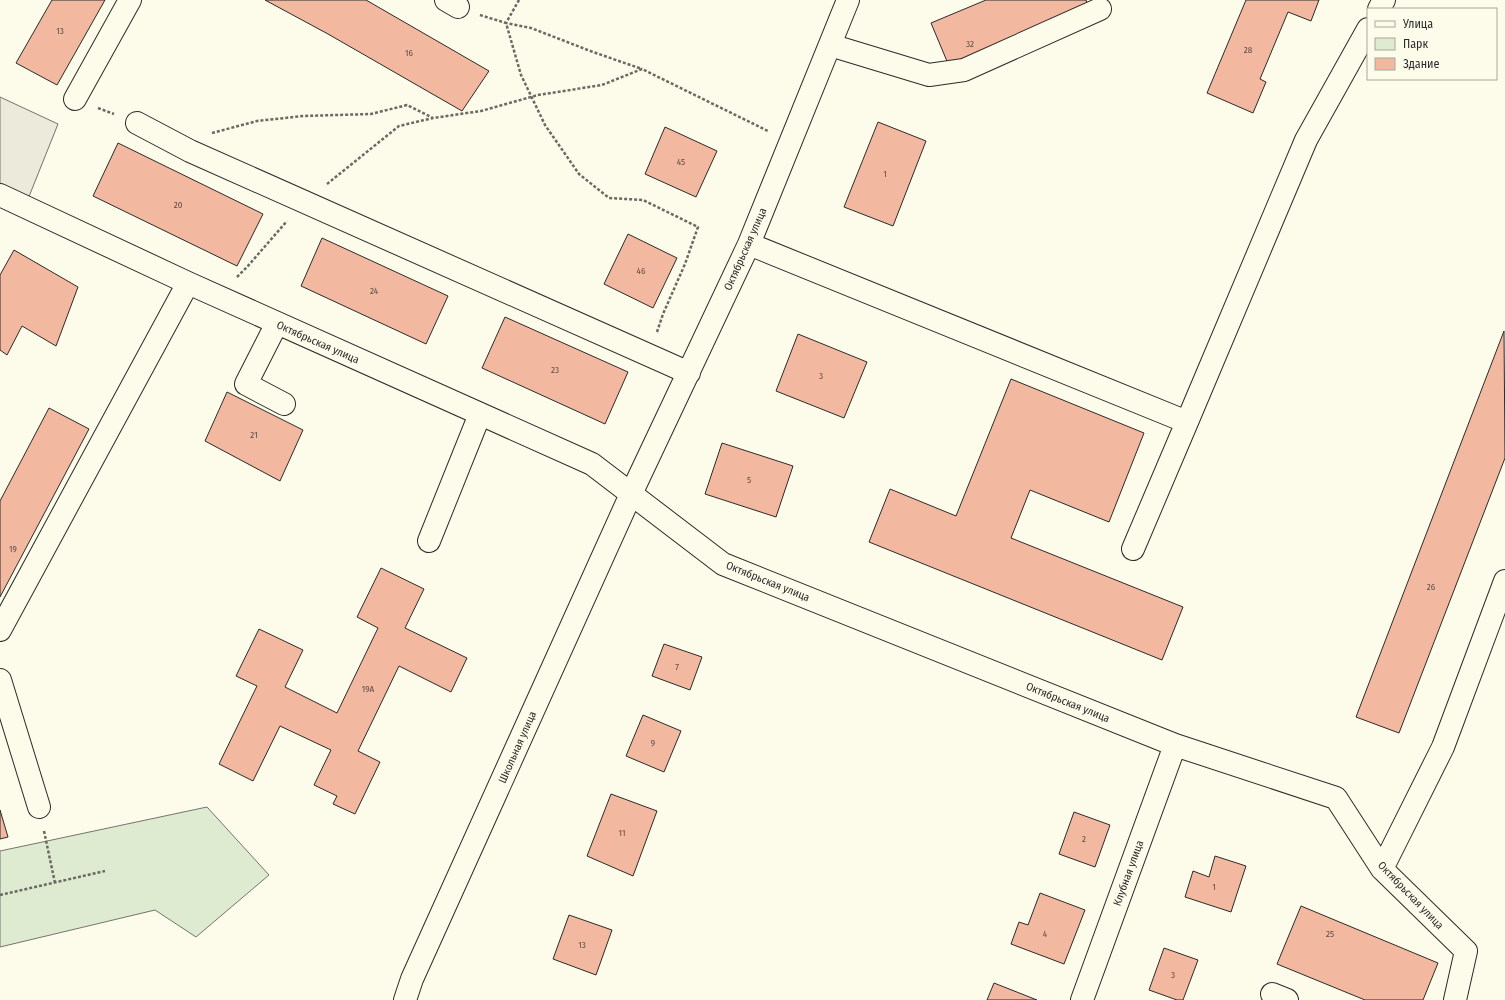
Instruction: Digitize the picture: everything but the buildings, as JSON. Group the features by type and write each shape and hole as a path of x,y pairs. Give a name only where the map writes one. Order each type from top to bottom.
{"street":[{"path":"75,99 130,0"},
{"name":"Октябрьская улица","path":"631,494 749,244 848,0"},
{"path":"830,45 929,75 964,70 1100,9"},
{"path":"1133,549 1306,140 1367,31"},
{"path":"137,123 190,151 689,373"},
{"name":"Октябрьская улица","path":"2,202 188,283 592,464 722,564 1175,745 1336,798 1382,869 1466,951 1455,1000"},
{"path":"749,244 1187,422"},
{"path":"0,630 188,283"},
{"path":"276,323 246,384 284,404"},
{"path":"430,541 480,414"},
{"name":"Школьная улица","path":"405,1000 412,979 631,494"},
{"path":"1382,869 1443,747 1505,581"},
{"path":"0,680 39,807"},
{"name":"Клубная улица","path":"1082,1000 1175,745"}],"path":[{"path":"519,0 506,23 521,75 544,125 579,174 609,198 643,200 698,227 686,264 663,314 649,356"},
{"path":"452,4 506,23 531,28 642,69 790,142"},
{"path":"209,293 228,284 247,268 303,201 345,170 399,126 433,118 482,111 532,97 602,85 642,69"},
{"path":"75,99 137,123"},
{"path":"190,151 209,133 257,121 303,116 371,114 406,105 433,118"},
{"path":"39,807 55,884"},
{"path":"0,895 55,884 105,871"}],"green space":[{"path":"207,807 269,875 196,937 155,910 0,947 0,851"}],"shaded area":[{"path":"0,97 58,124 28,199 0,186"}]}
